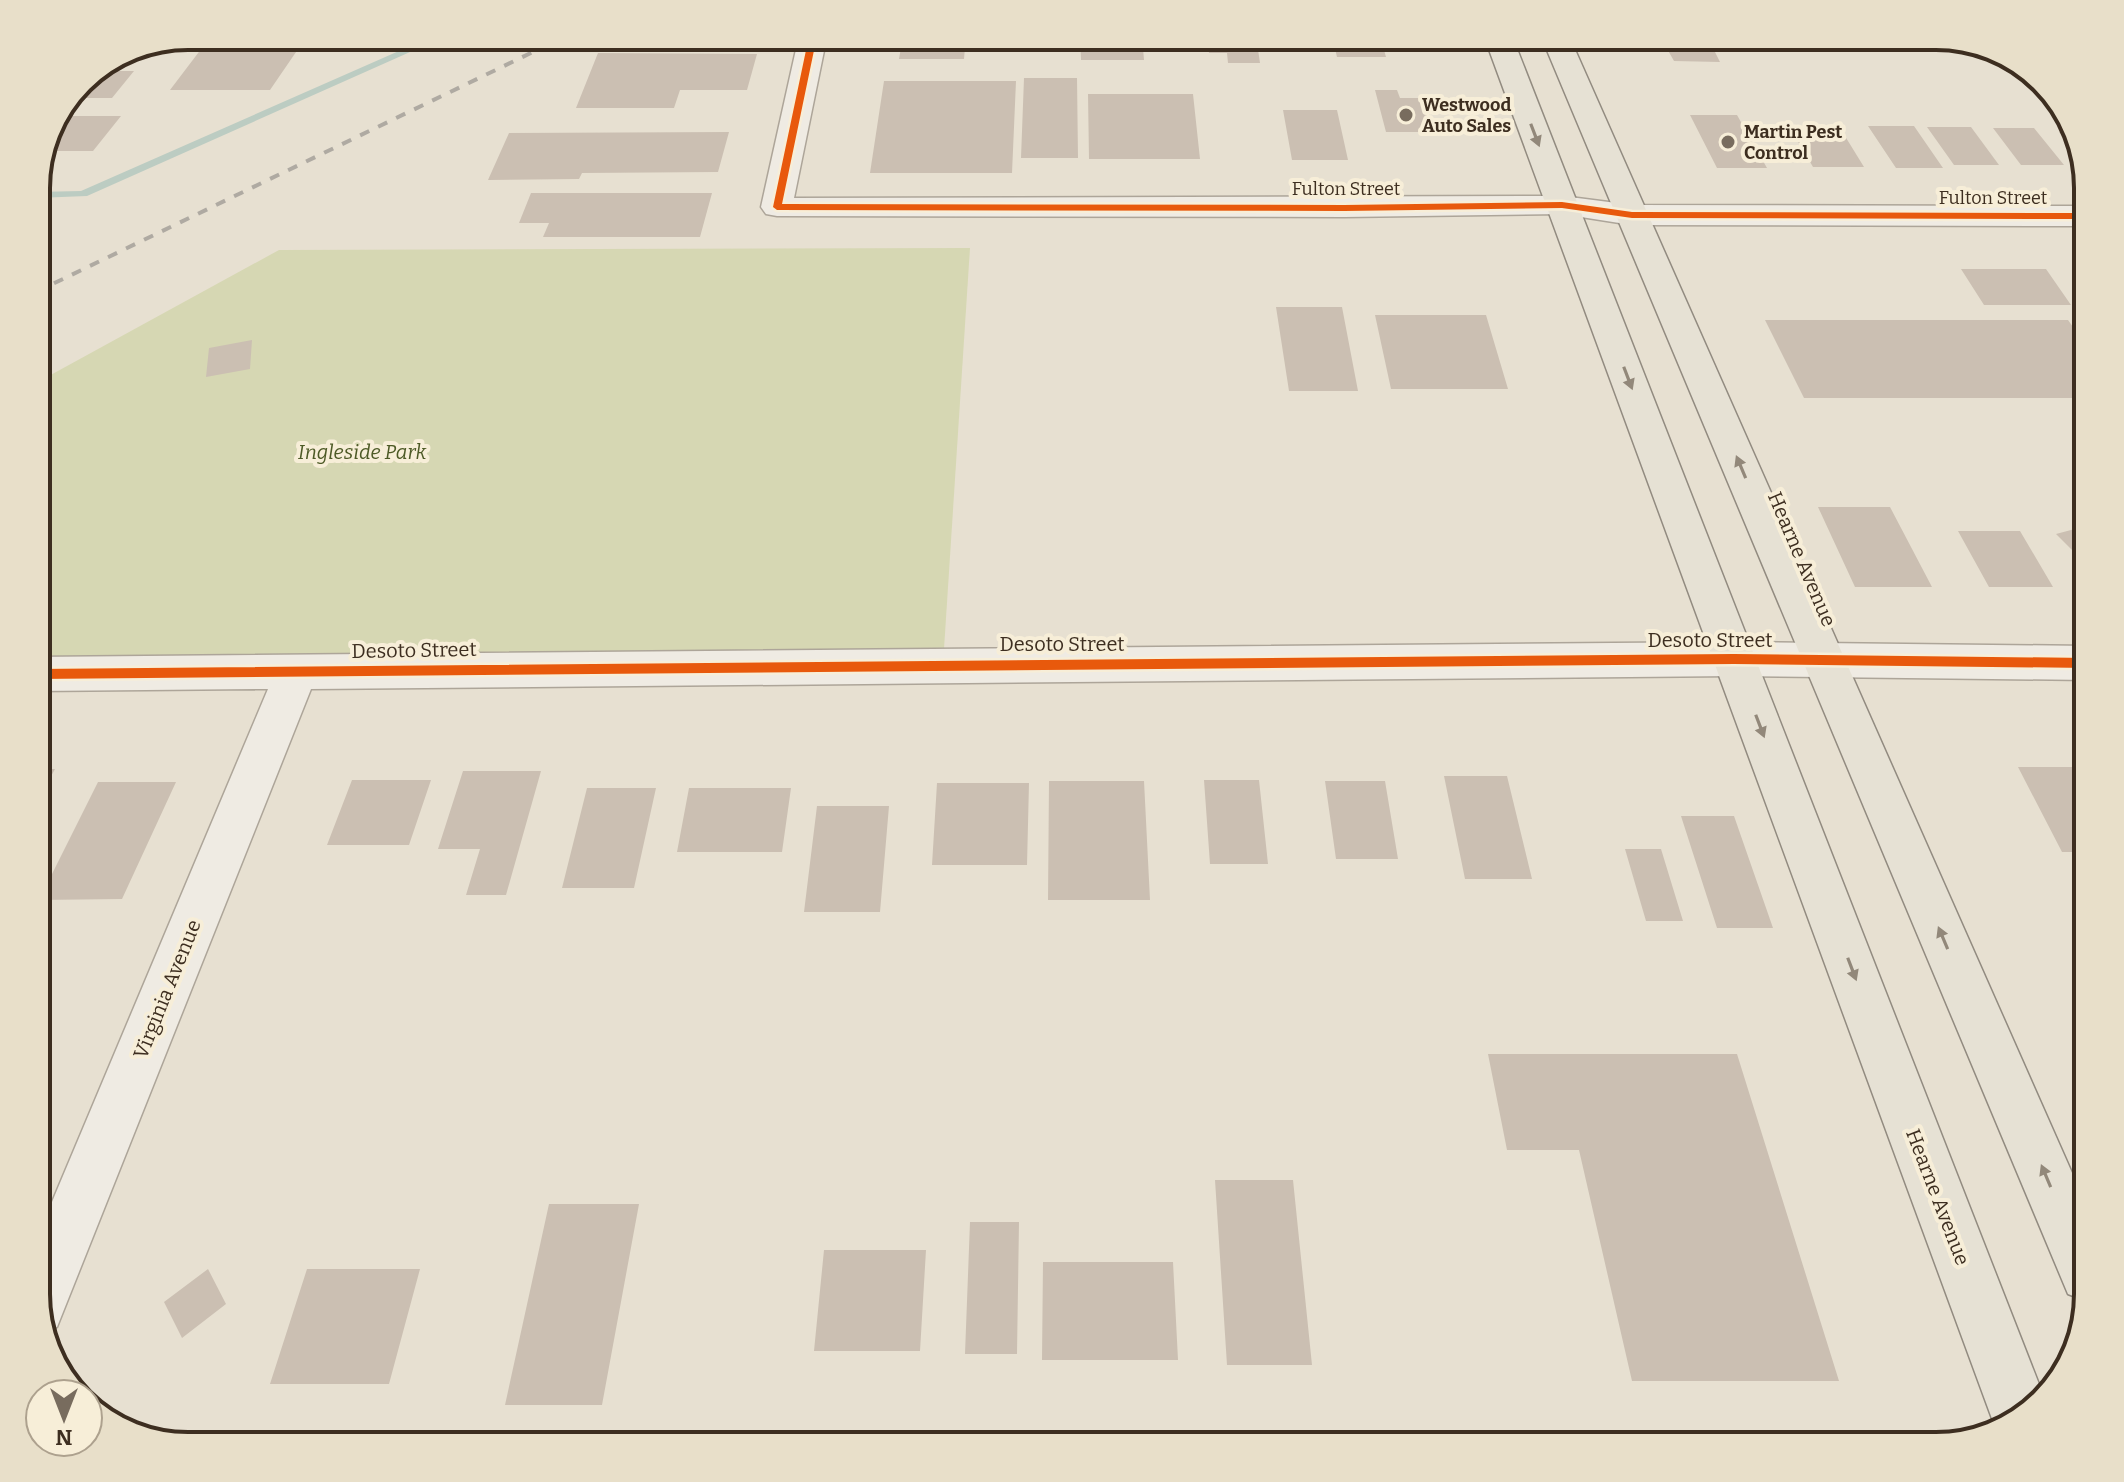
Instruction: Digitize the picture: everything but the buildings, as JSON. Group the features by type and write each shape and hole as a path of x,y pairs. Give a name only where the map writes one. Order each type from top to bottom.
{"main road":[{"name":"Hearne Avenue","path":"1503,50 2017,1406"},
{"name":"Hearne Avenue","path":"1561,50 2074,1241"}],"street":[{"name":"Fulton Street","path":"810,50 777,207 1344,208 1562,205 1632,215 2074,216"},
{"name":"Desoto Street","path":"50,674 1734,659 2074,663"},
{"name":"Virginia Avenue","path":"50,1275 297,671"}],"green space":[{"name":"Ingleside Park","path":"970,248 944,649 50,658 50,375 279,250"}],"waterway":[{"path":"50,195 83,194 409,50"}],"railway":[{"path":"50,285 537,50"}],"cycle path":[{"path":"810,50 777,207 1344,208 1562,205 1632,215 2074,216"},
{"path":"50,674 1734,659 2074,663"}],"place":[{"name":"Westwood Auto Sales","path":"1406,115"},
{"name":"Martin Pest Control","path":"1728,142"}]}
